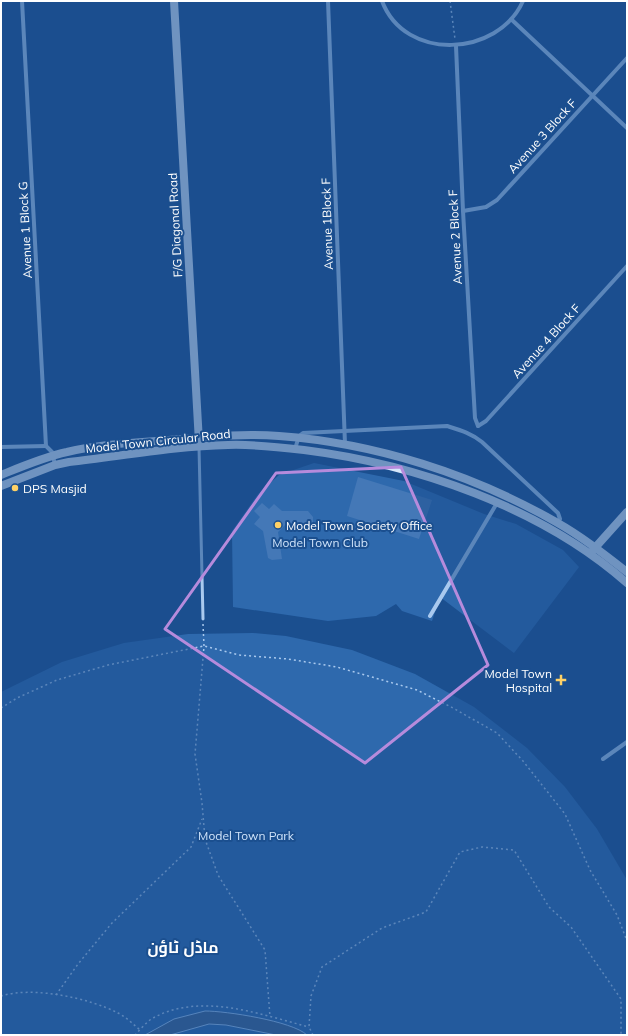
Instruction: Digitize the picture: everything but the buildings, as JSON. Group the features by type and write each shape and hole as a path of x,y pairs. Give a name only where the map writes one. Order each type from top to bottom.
{"main road":[{"name":"F/G Diagonal Road","path":"174,1 200,438 199,447"},
{"name":"Model Town Circular Road","path":"1,475 53,456 89,448 200,438 252,435 298,438 345,445 390,454 435,468 493,491 557,522 595,547 627,572"},
{"name":"Model Town Circular Road","path":"1,486 55,465 199,447 229,445 295,449 355,458 423,476 497,503 540,524 590,554 627,583"},
{"path":"590,554 627,512"}],"street":[{"name":"Avenue 1 Block G","path":"22,1 46,446"},
{"name":"Avenue 1Block F","path":"328,1 346,430 345,445"},
{"path":"382,1 384,9 396,22 418,39 438,46 456,46 482,39 512,20 523,1"},
{"path":"512,20 592,97 627,128"},
{"name":"Avenue 2 Block F","path":"456,46 463,211 475,418 478,426"},
{"name":"Avenue 3 Block F","path":"463,211 486,207 497,200 627,58"},
{"name":"Avenue 4 Block F","path":"478,426 486,421 627,266"},
{"path":"295,449 298,438 303,433 447,426 473,435 558,513 560,519 557,522"},
{"path":"473,435 478,426"},
{"path":"1,447 46,446 53,456 55,465"},
{"path":"430,616 497,503"},
{"path":"603,759 627,742"}],"lane":[{"path":"199,447 203,619"}],"path":[{"path":"450,1 456,46"},
{"path":"203,619 204,646 195,754 205,839 218,875 265,950 270,1017"},
{"path":"1,708 17,698 57,680 108,665 204,646 239,655 288,659 337,667 417,690 454,708 497,734 524,761 565,814 590,870 617,914 627,941"},
{"path":"56,995 78,964 112,923 191,847 203,817"},
{"path":"313,1035 309,1027 311,996 322,967 382,928 426,912 460,852 482,847 514,850 549,907 571,928 620,999 621,1035"},
{"path":"1,996 12,992 56,995 83,1000 118,1013 140,1030"},
{"path":"135,1035 152,1019 180,1008 228,1006 309,1027"}],"highlighted area":[{"path":"401,467 488,665 365,763 165,629 276,473"}],"green space":[{"name":"Model Town Club","path":"314,463 404,481 484,514 516,524 563,550 579,567 514,653 440,597 432,621 402,611 396,604 376,616 328,621 233,607 232,531 258,494 279,475"},
{"name":"Model Town Park","path":"253,633 286,636 352,650 415,674 474,707 527,748 565,787 597,829 627,880 627,1035 1,1035 1,692 62,662 124,643 188,634"}],"shaded area":[{"path":"205,1011 243,1015 274,1021 288,1025 307,1035 276,1035 226,1025 209,1024 170,1035 145,1035 174,1019"}],"place":[{"name":"DPS Masjid","path":"15,488"},
{"name":"Model Town Society Office","path":"278,525"},
{"name":"Model Town Hospital","path":"561,680"}],"district":[{"name":"ماڈل ٹاؤن","path":"183,947"}]}
